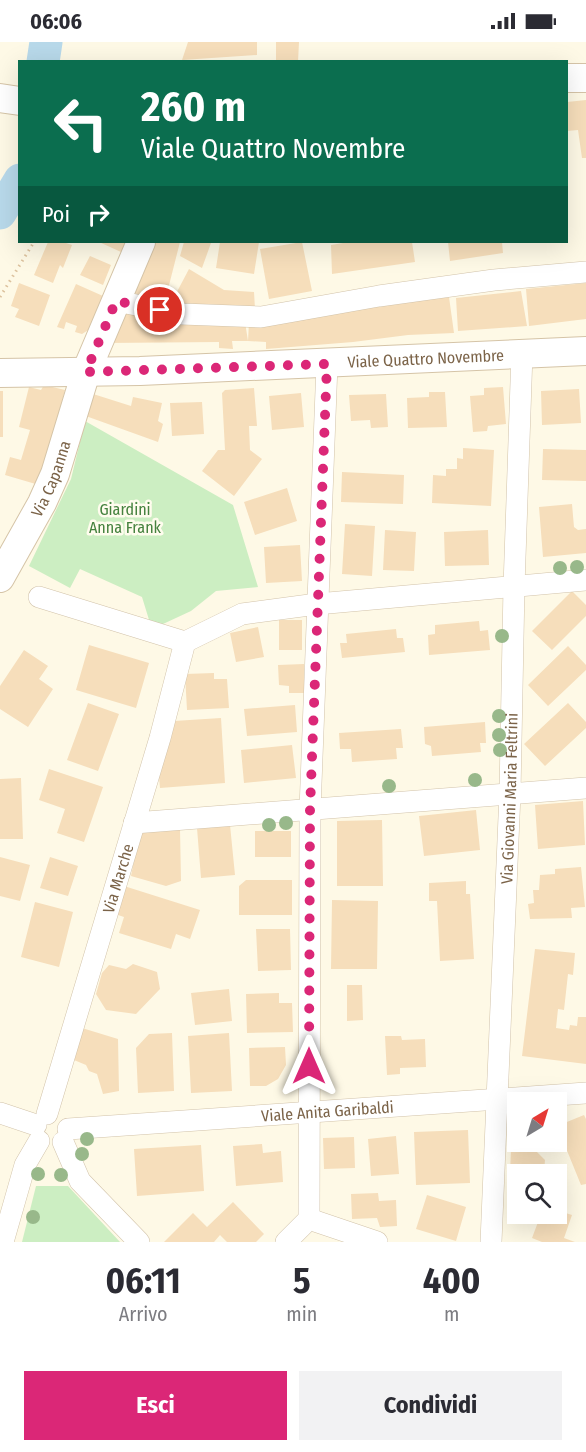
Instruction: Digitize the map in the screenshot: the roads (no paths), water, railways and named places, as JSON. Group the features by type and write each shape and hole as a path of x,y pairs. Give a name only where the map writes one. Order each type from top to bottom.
{"main road":[{"path":"568,78 586,78"},
{"path":"0,98 18,101"},
{"name":"Via Capanna","path":"0,578 28,531 55,474 86,372 141,243"},
{"name":"Viale Quattro Novembre","path":"0,373 327,364 586,351"}],"street":[{"path":"116,301 182,314 261,317 379,296 494,280 586,272"},
{"name":"Via Giovanni Maria Feltrini","path":"492,1242 510,794 522,353"},
{"path":"285,1242 309,1219 310,810 327,364"},
{"path":"39,597 185,642 242,614 317,604 586,580"},
{"name":"Via Marche","path":"3,1242 25,1165 40,1127 160,738 185,642"},
{"path":"134,823 586,788"},
{"name":"Viale Anita Garibaldi","path":"65,1135 309,1113 586,1093"},
{"path":"0,1113 40,1127"},
{"path":"40,1127 52,1113 61,1116 80,1181 139,1242"},
{"path":"40,1127 43,1144 53,1146 65,1135"},
{"path":"309,1219 377,1242"}],"waterway":[{"path":"43,60 46,42"},
{"path":"0,213 18,183"}],"park label":[{"name":"Giardini Anna Frank","path":"125,518"}]}
